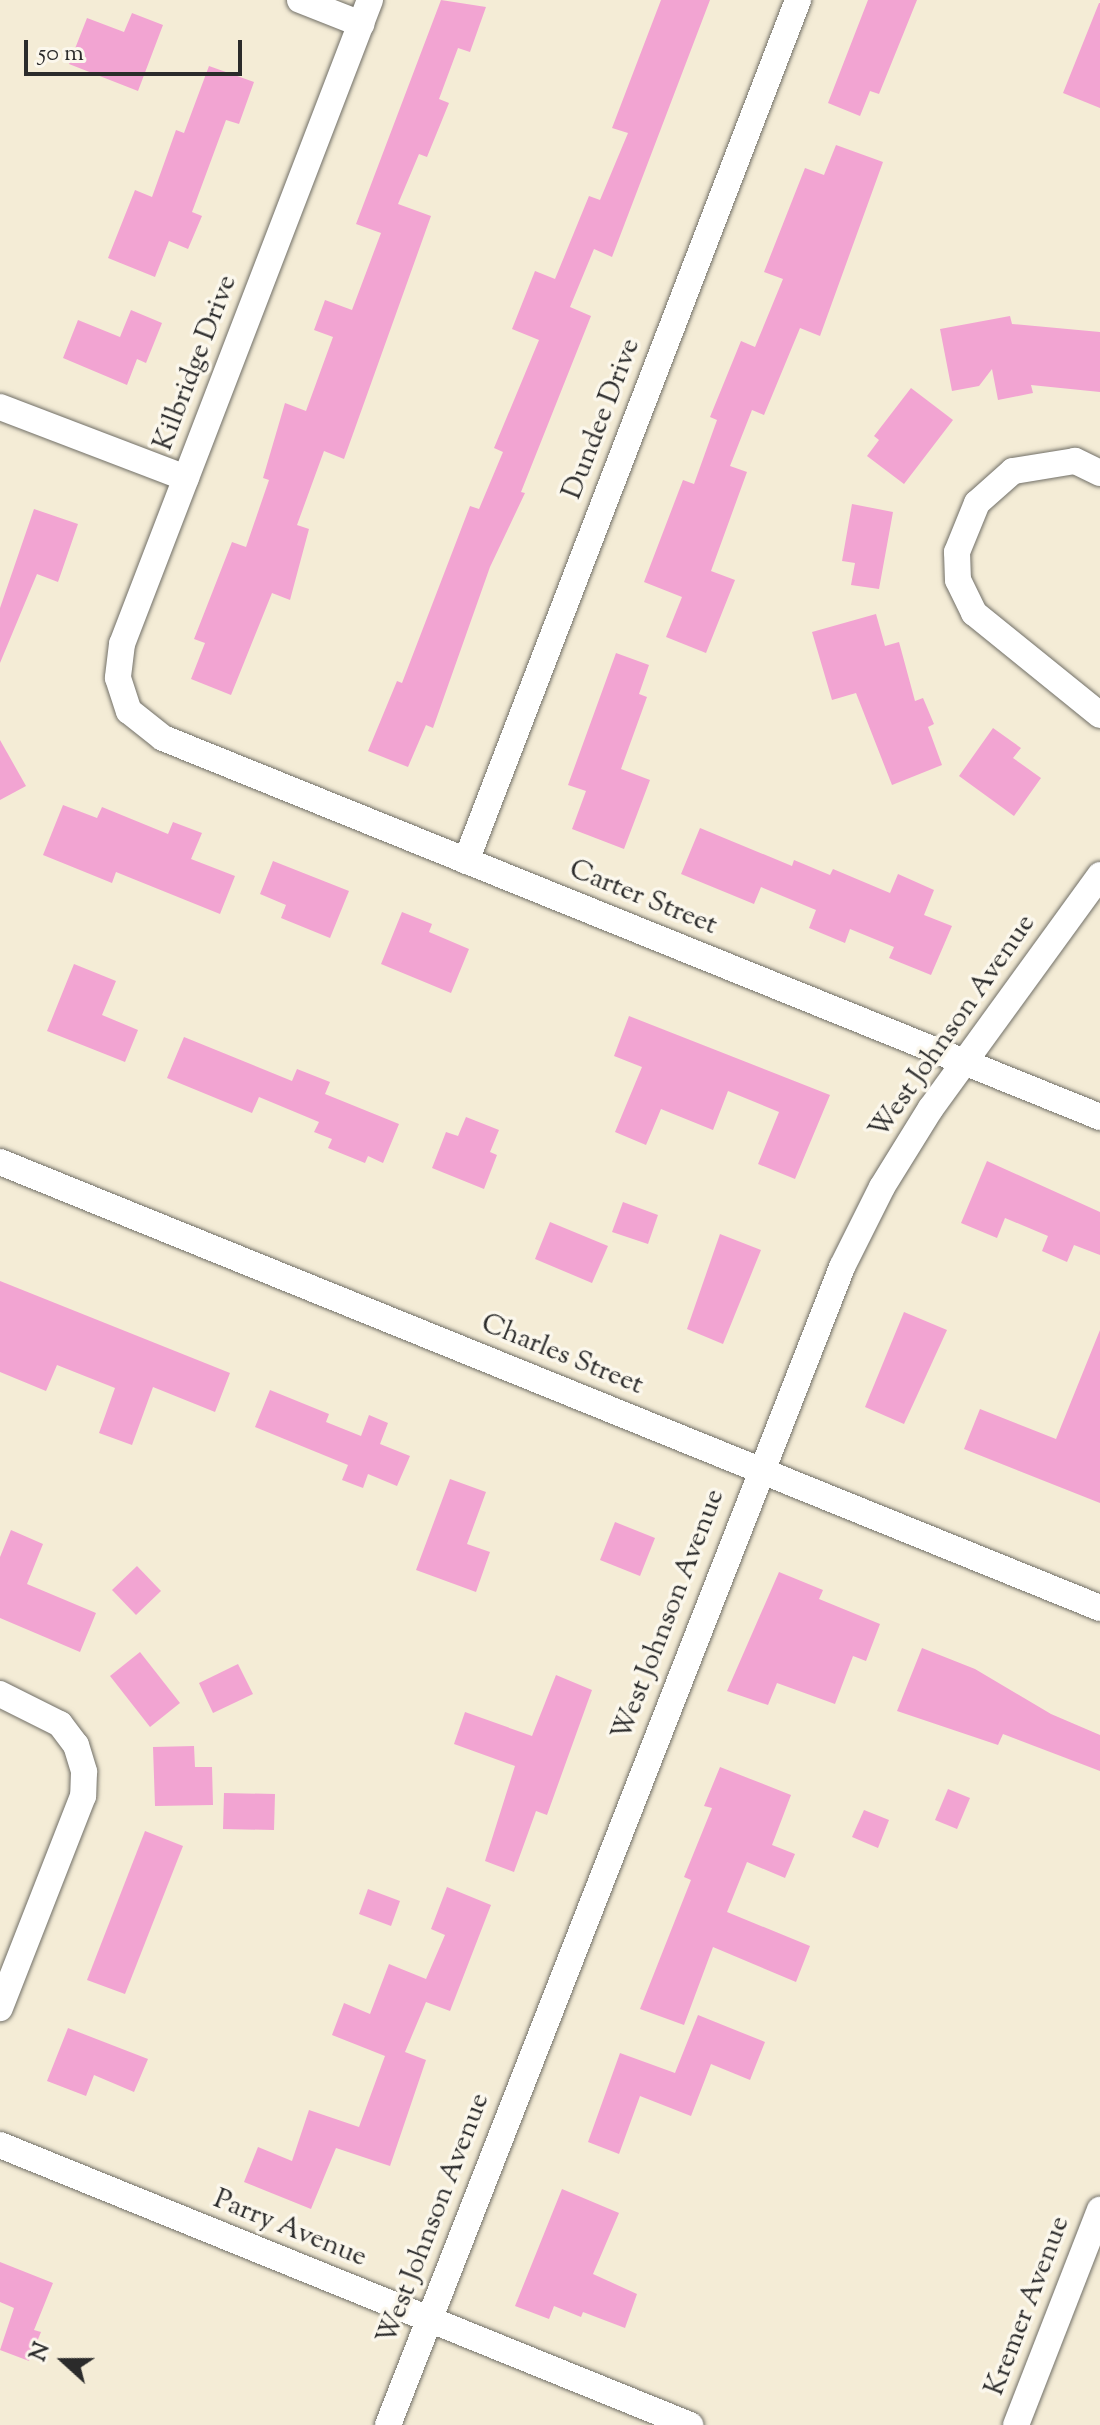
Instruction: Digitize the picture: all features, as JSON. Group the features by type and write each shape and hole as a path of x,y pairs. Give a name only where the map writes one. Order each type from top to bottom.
{"street":[{"path":"300,0 366,12"},
{"name":"Dundee Drive","path":"466,861 798,0"},
{"name":"Kilbridge Drive","path":"163,738 129,711 121,695 119,665 186,478 366,12"},
{"path":"0,407 186,478"},
{"path":"1100,473 1075,461 1013,471 977,503 957,552 958,580 974,613 1100,715"},
{"name":"Carter Street","path":"163,738 1100,1117"},
{"name":"West Johnson Avenue","path":"388,2425 760,1470 869,1213 964,1062 1100,875"},
{"name":"Charles Street","path":"0,1162 1100,1608"},
{"path":"0,1694 40,1710 60,1724 76,1745 84,1772 83,1796 0,2008"},
{"name":"Parry Avenue","path":"0,2145 690,2425"},
{"name":"Kremer Avenue","path":"1016,2425 1100,2210"}],"building":[{"path":"441,0 486,7 470,52 458,48 439,99 449,103 427,157 419,154 398,204 431,216 344,459 324,451 297,525 309,529 290,600 272,593 231,695 191,679 205,643 194,639 232,542 246,547 269,480 263,478 285,403 306,411 333,337 314,330 325,300 352,310 381,233 356,224"},
{"path":"661,0 710,0 612,257 594,249 570,307 591,316 521,492 525,493 490,567 433,728 426,725 408,767 368,751 397,681 402,683 470,506 479,509 503,452 494,448 539,340 512,329 535,271 555,279 589,196 600,200 628,133 612,128"},
{"path":"868,0 917,0 879,94 870,91 860,116 828,103"},
{"path":"1100,3 1100,108 1063,93"},
{"path":"132,13 163,25 138,91 69,64 87,18 124,32"},
{"path":"209,66 254,82 239,124 226,120 192,212 202,216 188,249 169,241 155,277 108,258 135,190 152,197 176,130 184,133"},
{"path":"836,145 883,162 820,336 800,328 764,415 752,410 730,466 747,472 711,571 735,580 706,653 666,637 682,597 644,582 683,480 694,484 717,420 710,417 741,341 755,347 783,279 764,272 805,168 824,175"},
{"path":"131,310 162,323 146,363 137,359 127,385 63,358 78,320 120,337"},
{"path":"1010,316 1012,324 1100,332 1100,392 1031,385 1033,393 998,400 992,369 979,386 952,391 940,329"},
{"path":"911,388 953,420 904,484 867,456 879,440 874,436"},
{"path":"852,504 893,512 879,589 851,585 855,563 842,561"},
{"path":"34,509 78,524 58,582 37,574 0,663 0,608"},
{"path":"876,614 885,646 899,642 915,701 923,698 934,724 928,727 942,765 892,785 856,693 832,700 812,632"},
{"path":"616,653 649,665 639,694 647,697 621,769 650,780 624,849 572,829 586,791 568,785"},
{"path":"993,728 1021,748 1013,758 1041,778 1014,816 959,776"},
{"path":"0,740 26,786 0,800"},
{"path":"63,805 97,818 102,807 168,834 173,822 202,833 191,859 235,876 220,914 116,872 112,883 43,855"},
{"path":"700,828 792,866 794,860 830,875 833,869 890,893 898,874 934,890 924,915 952,926 931,975 889,958 894,947 850,929 845,943 809,928 816,910 761,887 754,904 681,874"},
{"path":"273,861 349,891 330,938 281,918 286,905 260,894"},
{"path":"402,912 432,924 429,932 469,949 451,993 381,964"},
{"path":"74,964 116,981 102,1015 138,1030 125,1062 47,1031"},
{"path":"629,1016 830,1095 795,1179 758,1164 779,1112 728,1091 713,1130 661,1109 646,1145 615,1132 642,1067 614,1056"},
{"path":"184,1037 292,1081 297,1069 330,1082 325,1094 399,1124 383,1163 368,1156 365,1163 328,1148 332,1139 314,1132 319,1122 259,1097 252,1113 167,1078"},
{"path":"466,1117 499,1130 490,1152 497,1155 484,1189 432,1168 446,1132 458,1136"},
{"path":"987,1161 1100,1212 1100,1255 1074,1245 1067,1262 1042,1251 1048,1236 1005,1218 997,1238 961,1223"},
{"path":"623,1202 658,1215 648,1244 612,1232"},
{"path":"550,1222 608,1246 592,1283 535,1259"},
{"path":"720,1234 761,1250 723,1344 687,1329"},
{"path":"0,1281 230,1373 215,1412 153,1387 132,1445 99,1433 115,1388 57,1365 46,1391 0,1372"},
{"path":"904,1312 947,1330 904,1424 865,1407"},
{"path":"1100,1330 1100,1503 964,1449 980,1409 1056,1439"},
{"path":"270,1390 329,1414 326,1422 361,1436 369,1415 388,1423 380,1444 410,1456 397,1486 368,1474 363,1488 342,1480 348,1465 255,1427"},
{"path":"450,1479 486,1492 467,1544 490,1552 476,1592 416,1570"},
{"path":"615,1522 655,1538 640,1576 600,1560"},
{"path":"11,1530 43,1544 27,1584 96,1613 80,1652 0,1618 0,1557"},
{"path":"137,1566 161,1591 136,1615 112,1590"},
{"path":"779,1572 823,1590 819,1599 880,1624 866,1661 853,1656 835,1704 777,1683 768,1705 727,1691"},
{"path":"922,1648 975,1669 1051,1714 1100,1735 1100,1771 1003,1734 998,1745 897,1711"},
{"path":"140,1652 180,1703 150,1727 110,1676"},
{"path":"238,1664 253,1694 213,1713 199,1683"},
{"path":"556,1675 592,1690 547,1815 536,1811 514,1872 485,1861 515,1766 454,1744 465,1712 532,1736"},
{"path":"194,1746 195,1767 212,1767 213,1805 155,1806 153,1747"},
{"path":"720,1767 791,1795 772,1845 795,1854 785,1878 747,1862 727,1912 810,1946 796,1982 713,1947 684,2025 640,2009 691,1880 684,1877 712,1808 704,1806"},
{"path":"948,1789 970,1798 957,1829 935,1820"},
{"path":"224,1793 275,1794 274,1830 223,1829"},
{"path":"864,1810 889,1820 878,1848 852,1837"},
{"path":"145,1831 183,1846 125,1994 87,1980"},
{"path":"447,1887 491,1905 450,2011 426,2002 405,2052 426,2060 390,2166 336,2148 311,2209 244,2182 258,2147 292,2161 309,2110 359,2127 385,2056 332,2035 344,2003 370,2014 389,1964 426,1979 445,1935 431,1929"},
{"path":"368,1889 400,1901 391,1926 359,1914"},
{"path":"698,2015 765,2042 750,2080 711,2064 691,2116 640,2096 619,2154 588,2142 620,2053 675,2073"},
{"path":"68,2028 148,2059 134,2092 94,2075 86,2096 47,2081"},
{"path":"562,2189 619,2213 593,2274 637,2294 625,2328 583,2312 581,2317 554,2306 549,2319 515,2306"},
{"path":"0,2262 53,2283 34,2330 41,2332 29,2361 0,2350 14,2308 0,2302"}]}
